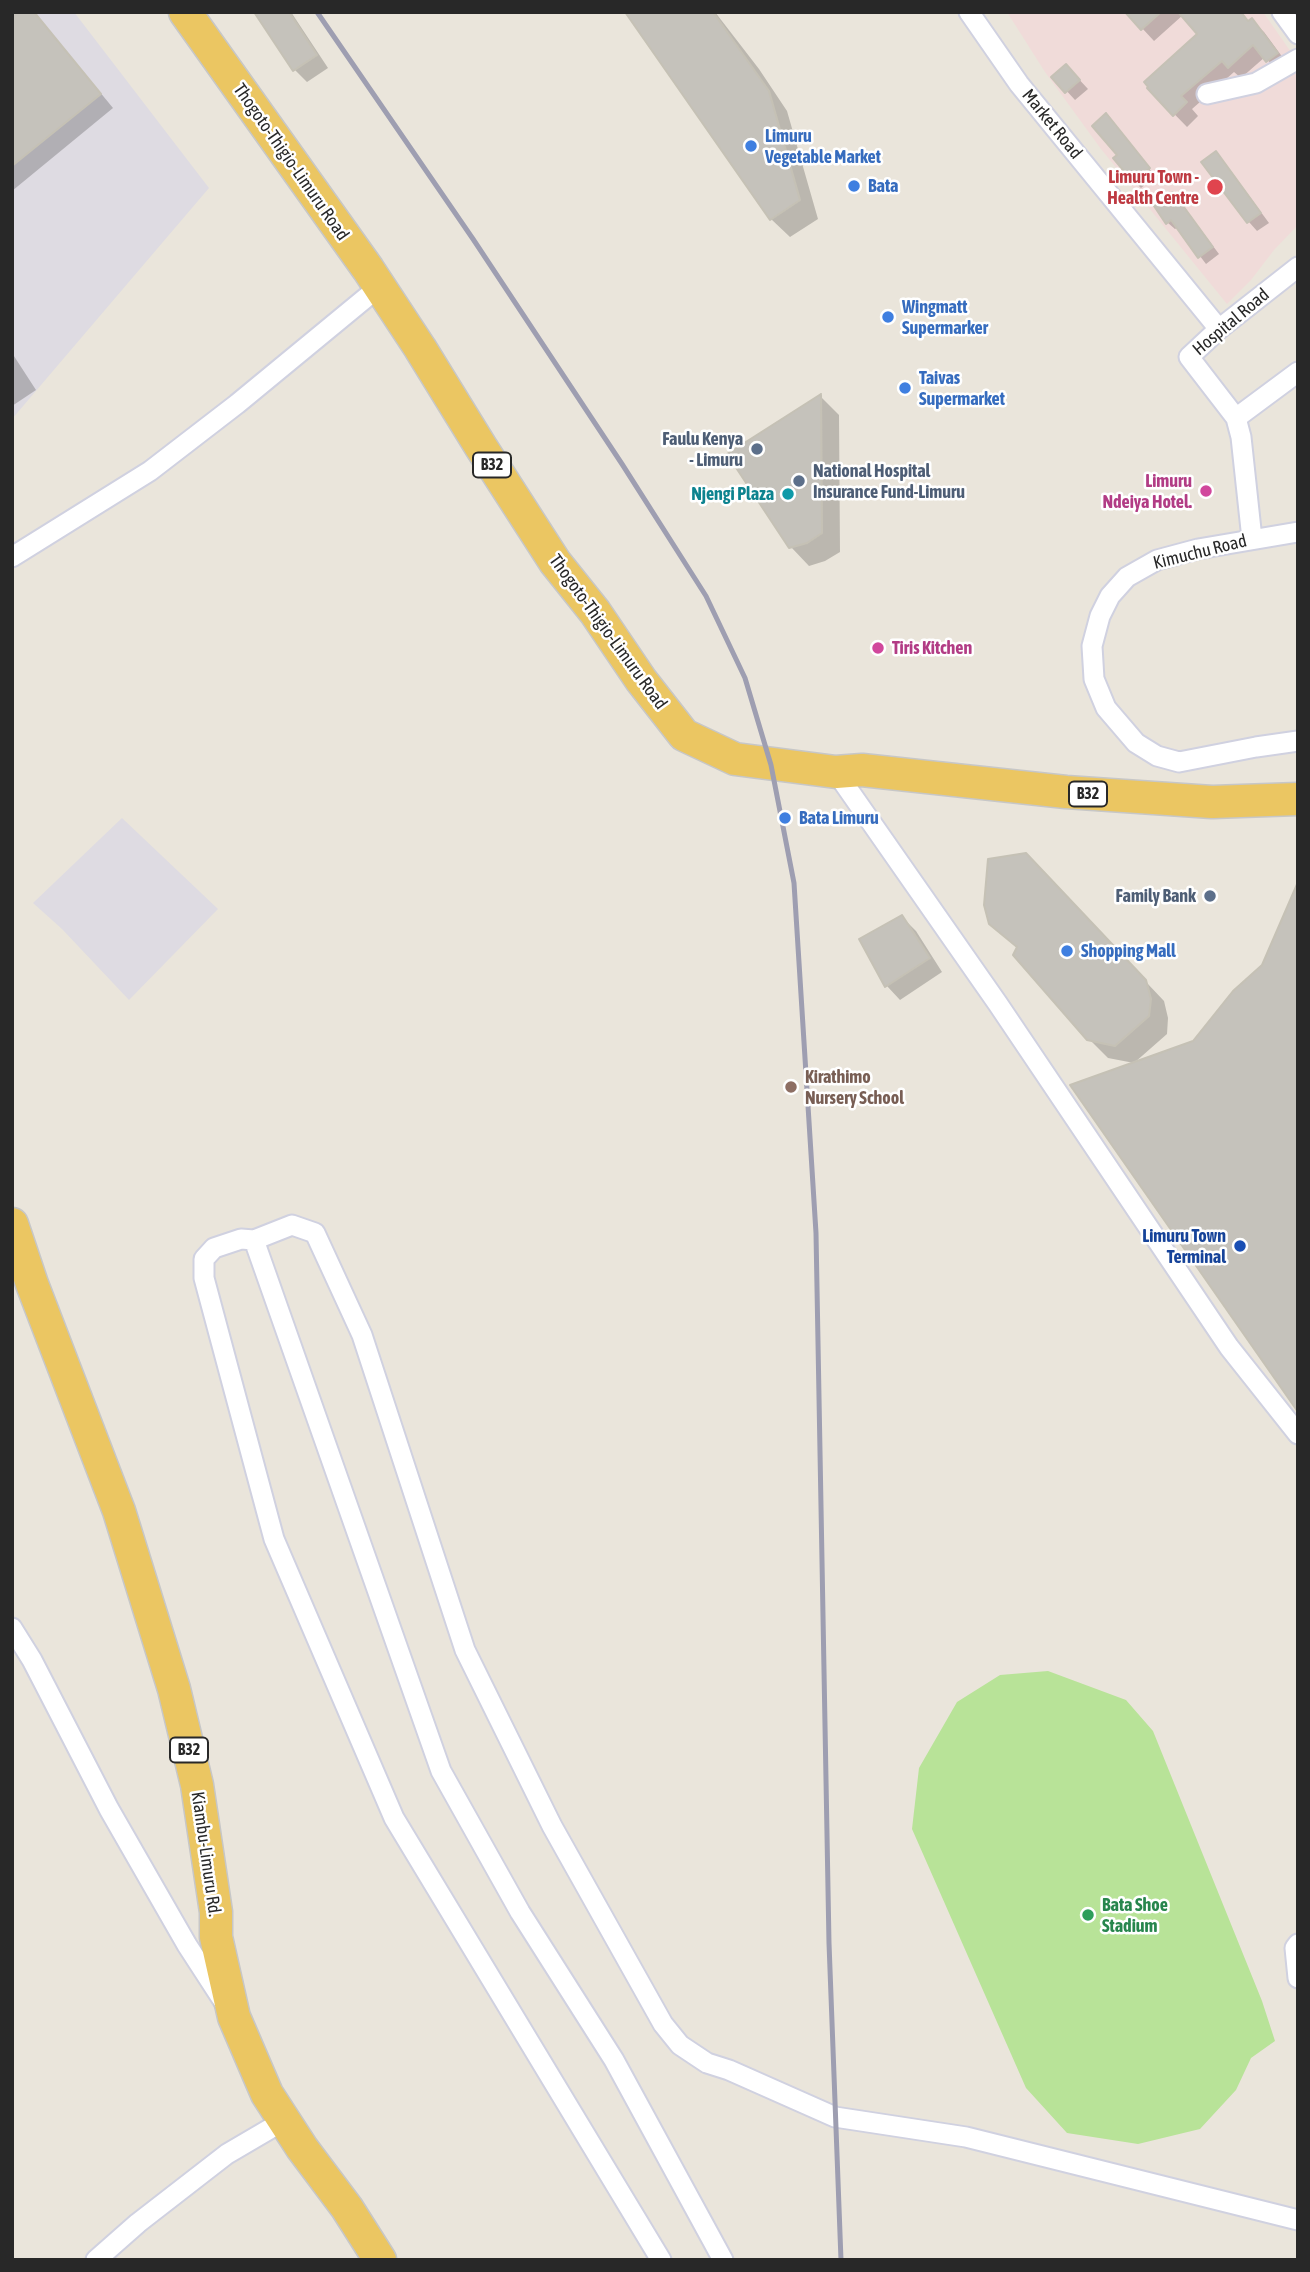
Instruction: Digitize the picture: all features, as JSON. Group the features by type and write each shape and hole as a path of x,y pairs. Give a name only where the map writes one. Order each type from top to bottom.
{"highway":[{"name":"Thogoto-Thigio-Limuru Road","path":"185,12 379,287 555,562 595,612 641,680 684,735 735,759 836,772 862,770 1066,793 1212,802 1298,799"},
{"name":"Kiambu-Limuru Rd.","path":"12,1224 32,1284 119,1511 174,1689 197,1784 216,1912 216,1937 234,2017 267,2094 380,2260"}],"street":[{"name":"Market Road","path":"969,12 1020,84 1219,329"},
{"path":"1282,12 1298,34"},
{"path":"1207,94 1256,83 1298,59"},
{"name":"Hospital Road","path":"1252,539 1244,458 1236,418 1189,357 1219,329 1298,267"},
{"path":"12,558 150,471 237,404 379,287"},
{"path":"1236,418 1298,372"},
{"name":"Kimuchu Road","path":"1298,532 1198,549 1157,560 1127,577 1110,596 1100,616 1092,646 1094,679 1106,708 1136,743 1157,756 1179,762 1298,741"},
{"path":"836,772 998,1004 1229,1347 1298,1433"},
{"path":"661,2260 394,1818 274,1539 204,1278 204,1259 214,1248 241,1239 254,1240 292,1225 314,1233 362,1335 466,1650 552,1826 663,2024 680,2045 707,2063 729,2070 835,2117 966,2137 1298,2220"},
{"path":"254,1240 441,1771 520,1912 614,2060 723,2260"},
{"path":"12,1628 32,1660 149,1880 234,2017"},
{"path":"1298,1944 1295,1948 1298,1978"},
{"path":"96,2260 138,2223 227,2154 285,2120"}],"shaded area":[{"path":"12,12 74,12 209,188 12,419"},
{"name":"Limuru Town - Health Centre","path":"1007,12 1263,12 1298,62 1298,225 1227,304 1101,149 1045,72"},
{"path":"122,818 218,909 129,1000 62,929 33,903"}],"green space":[{"name":"Bata Shoe Stadium","path":"1048,1671 1126,1700 1153,1731 1262,2001 1275,2041 1251,2058 1236,2090 1200,2129 1138,2144 1067,2133 1026,2088 912,1829 919,1768 957,1702 1000,1675"}],"building":[{"path":"12,12 34,12 101,94 12,166"},
{"path":"254,12 289,12 317,55 293,71"},
{"name":"Limuru Vegetable Market","path":"625,12 713,12 769,91 800,200 770,220"},
{"path":"1125,12 1161,12 1141,30"},
{"path":"1178,12 1241,12 1248,21 1252,18 1278,53 1266,62 1253,45 1228,68 1222,61 1181,96 1187,102 1173,116 1144,82 1197,34"},
{"path":"1066,64 1080,80 1065,93 1051,77"},
{"path":"1106,113 1150,168 1133,182 1113,158 1117,155 1092,126"},
{"path":"1216,151 1261,213 1247,223 1201,162"},
{"path":"1173,192 1213,247 1198,258 1171,220 1166,224 1154,206"},
{"name":"Njengi Plaza","path":"821,394 822,533 807,543 789,548 727,454"},
{"name":"Shopping Mall","path":"1026,853 1146,980 1151,999 1149,1016 1115,1046 1087,1040 1013,955 1017,947 989,924 984,905 988,859"},
{"name":"Limuru Town Terminal","path":"1298,882 1298,1412 1070,1085 1193,1041 1233,991 1262,965"},
{"path":"902,915 930,958 885,987 859,939"}],"railway":[{"path":"317,12 473,239 706,596 745,678 771,765 794,883 816,1233 829,1943 841,2260"}],"place":[{"name":"Limuru Vegetable Market","path":"751,146"},
{"name":"Bata","path":"854,186"},
{"name":"Limuru Town - Health Centre","path":"1215,187"},
{"name":"Wingmatt Supermarker","path":"888,317"},
{"name":"Taivas Supermarket","path":"905,388"},
{"name":"Faulu Kenya - Limuru","path":"757,449"},
{"name":"National Hospital Insurance Fund-Limuru","path":"799,481"},
{"name":"Limuru Ndeiya Hotel.","path":"1206,491"},
{"name":"Njengi Plaza","path":"788,494"},
{"name":"Tiris Kitchen","path":"878,648"},
{"name":"Bata Limuru","path":"785,818"},
{"name":"Family Bank","path":"1210,896"},
{"name":"Shopping Mall","path":"1067,951"},
{"name":"Kirathimo Nursery School","path":"791,1087"},
{"name":"Limuru Town Terminal","path":"1240,1246"},
{"name":"Bata Shoe Stadium","path":"1088,1915"}]}
